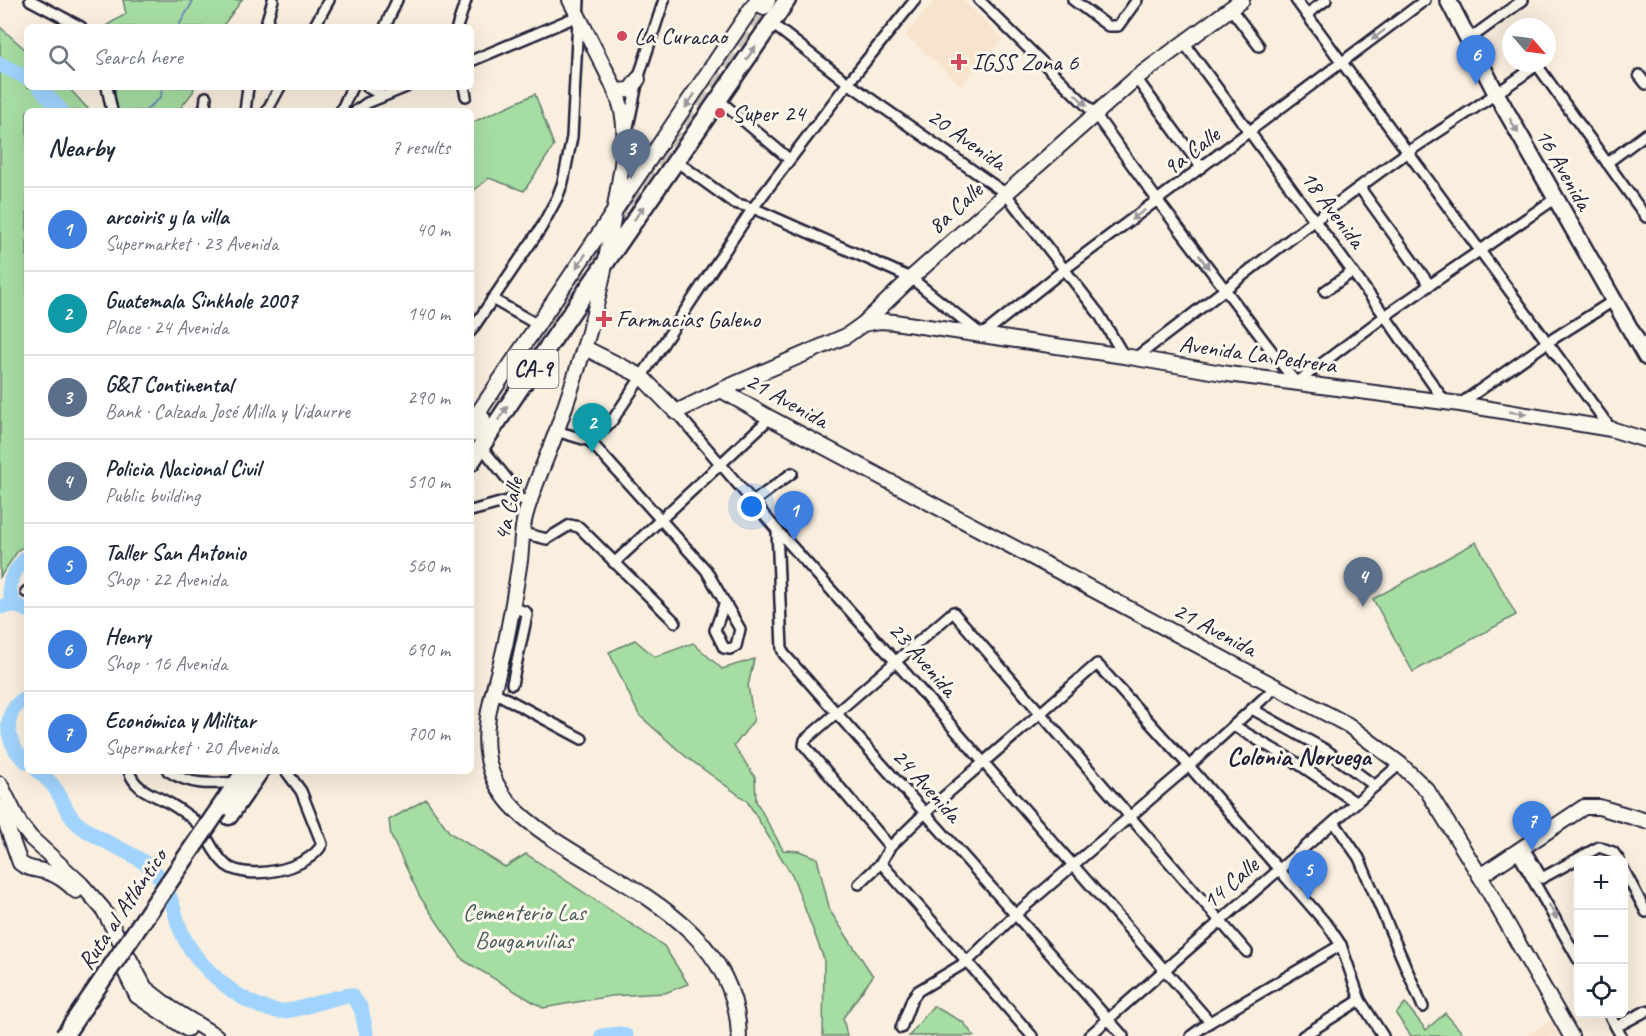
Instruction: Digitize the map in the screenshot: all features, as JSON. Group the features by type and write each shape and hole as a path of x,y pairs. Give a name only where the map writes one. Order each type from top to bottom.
{"highway":[{"name":"CA-9","path":"475,433 606,261 787,0"},
{"path":"224,812 257,774"},
{"path":"224,812 241,776"},
{"name":"Ruta al Atlántico","path":"64,1036 224,812"},
{"name":"Ruta al Atlántico","path":"76,1036 224,812"}],"main road":[{"name":"16 Avenida","path":"1448,0 1497,95 1646,357"}],"street":[{"path":"30,0 75,24"},
{"path":"266,24 273,0"},
{"path":"316,24 329,0"},
{"path":"386,24 397,0"},
{"path":"458,24 466,0"},
{"path":"570,0 621,106 625,141"},
{"path":"474,326 546,220 563,182 572,137 579,0"},
{"name":"4a Calle","path":"664,0 638,79 625,141 606,261 585,348 556,431 524,500 512,608 504,655 487,723 486,747 491,772 499,791 519,814 651,900 692,931 712,957 726,983 735,1009 739,1036"},
{"path":"590,441 612,421 753,208 789,159 915,0"},
{"path":"979,0 1095,114 1296,383 1384,316 1556,198"},
{"path":"1073,0 1108,26 1113,27 1118,26 1137,0"},
{"name":"8a Calle","path":"676,412 846,336 863,324 1005,193 1136,78 1242,0"},
{"path":"1296,0 1611,429"},
{"path":"1307,14 1326,0"},
{"name":"9a Calle","path":"982,335 1065,268 1425,0"},
{"path":"1468,40 1522,0"},
{"name":"CA-9","path":"475,433 476,416 757,3"},
{"path":"1231,9 1259,46"},
{"path":"474,60 578,16"},
{"name":"20 Avenida","path":"771,23 848,83 1005,193 1065,268 1130,357"},
{"name":"18 Avenida","path":"1184,43 1445,402"},
{"path":"1130,357 1226,290 1314,221 1409,152 1497,95 1537,65 1646,217"},
{"path":"1639,75 1646,84"},
{"path":"1136,78 1201,167"},
{"path":"615,91 630,90 638,79"},
{"path":"108,90 111,108"},
{"path":"245,108 248,90"},
{"path":"269,108 278,90"},
{"path":"342,108 350,90"},
{"path":"372,90 383,96"},
{"path":"361,108 398,90"},
{"path":"205,108 206,97"},
{"path":"719,100 789,159"},
{"path":"1607,162 1646,134"},
{"path":"676,161 734,203 753,208 911,278 982,335"},
{"path":"622,163 629,173 638,177"},
{"path":"1360,188 1429,284"},
{"path":"1325,291 1352,272"},
{"path":"492,299 537,325"},
{"path":"1460,404 1548,342 1614,302"},
{"name":"Avenida La Pedrera","path":"863,324 880,321 1130,357 1178,367 1460,404 1611,429 1646,440"},
{"name":"23 Avenida","path":"585,348 641,376 676,412 1210,1022"},
{"name":"21 Avenida","path":"721,390 1348,725 1400,764 1426,790 1480,876 1571,1036"},
{"path":"614,563 770,418"},
{"path":"556,431 590,441 706,570 725,602"},
{"path":"474,510 524,500 475,433"},
{"path":"753,502 792,473"},
{"path":"522,533 548,539 570,525 579,527 675,622"},
{"name":"24 Avenida","path":"777,530 784,654 1123,1036"},
{"path":"512,608 521,609 527,615 512,684"},
{"path":"890,847 804,745 805,740 953,612 1247,952"},
{"path":"859,884 881,863 890,847 925,813 1097,664 1329,927 1341,945 1360,1000 1383,1036"},
{"path":"901,1028 912,999 918,991 968,962 1016,914 1189,766 1276,687"},
{"path":"494,692 582,739"},
{"path":"1252,709 1326,750 1375,786"},
{"path":"1234,726 1297,763 1355,802"},
{"name":"14 Calle","path":"1089,1036 1400,764"},
{"path":"130,774 136,785 167,802 201,826 218,856 227,866 237,870 265,873 298,863 319,850 322,844 322,839 301,791 288,774"},
{"path":"172,774 180,779 203,784 241,776"},
{"path":"0,784 20,824 103,909 145,988 172,1009 216,1036"},
{"path":"0,807 20,863 26,868 47,872 74,889 102,923 134,993 155,1010 199,1036"},
{"path":"1480,876 1584,807 1599,807 1644,815"},
{"path":"1334,822 1359,858 1423,1007"},
{"path":"20,863 31,861 34,858 37,854 37,843"},
{"path":"1582,856 1599,847 1609,849 1616,856"},
{"path":"1520,850 1542,878 1574,861"},
{"path":"1520,850 1574,951"},
{"path":"881,863 1032,1036"},
{"path":"1628,879 1646,912"},
{"path":"1191,1036 1210,1022 1341,945"},
{"path":"1303,1036 1360,1000"},
{"path":"1616,1027 1646,1011"},
{"path":"1611,1018 1621,1036"}],"shaded area":[{"name":"IGSS Zona 6","path":"936,0 963,0 1003,39 961,85 905,35"},
{"path":"1551,1020 1560,1036 1527,1036"}],"green space":[{"path":"123,0 242,0 224,24 109,24 126,14"},
{"path":"0,27 24,48 24,90 71,90 87,108 24,108 24,547 19,549 0,577"},
{"path":"116,90 193,90 180,108 112,108"},
{"path":"535,94 554,146 524,191 489,178 474,190 474,122"},
{"path":"1476,542 1516,615 1413,672 1373,599"},
{"path":"635,640 655,657 693,643 722,669 754,659 748,686 754,720 734,746 755,777 756,801 783,850 799,851 817,858 830,911 873,976 843,1018 847,1036 823,1036 824,959 793,877 747,801 685,756 639,715 609,652"},
{"name":"Cementerio Las Bouganvilias","path":"426,799 450,833 505,867 526,854 664,946 688,984 665,993 611,996 543,1008 463,960 420,897 391,836 389,820"},
{"path":"1405,1003 1426,1030 1445,1013 1465,1036 1411,1036 1396,1014"},
{"path":"933,1006 963,1022 974,1036 909,1036"}],"waterway":[{"path":"180,24 192,3 191,0"},
{"path":"0,64 24,76"},
{"path":"42,90 59,108"},
{"path":"148,108 161,97 162,90"},
{"path":"15,605 11,598 11,579 24,561"},
{"path":"0,607 15,605 24,609"},
{"path":"24,699 18,703 9,719 10,737 24,759"},
{"path":"41,774 52,785 76,822 139,859 156,873 169,895 187,944 197,958 224,984 239,996 271,1010 285,1011 351,995 361,1008 367,1036"},
{"path":"602,1036 619,1034 626,1036"}],"tunnel":[{"path":"520,362 764,6"}],"place":[{"name":"La Curacao","path":"622,36"},
{"name":"IGSS Zona 6","path":"959,62"},
{"name":"Henry","path":"1476,85"},
{"name":"Super 24","path":"720,113"},
{"name":"G&T Continental","path":"631,179"},
{"name":"Farmacias Galeno","path":"604,319"},
{"name":"Guatemala Sinkhole 2007","path":"592,453"},
{"name":"arcoiris y la villa","path":"794,541"},
{"name":"Policia Nacional Civil","path":"1363,607"},
{"name":"Económica y Militar","path":"1532,851"},
{"name":"Taller San Antonio","path":"1308,900"}],"district":[{"name":"Colonia Noruega","path":"1299,756"}]}
